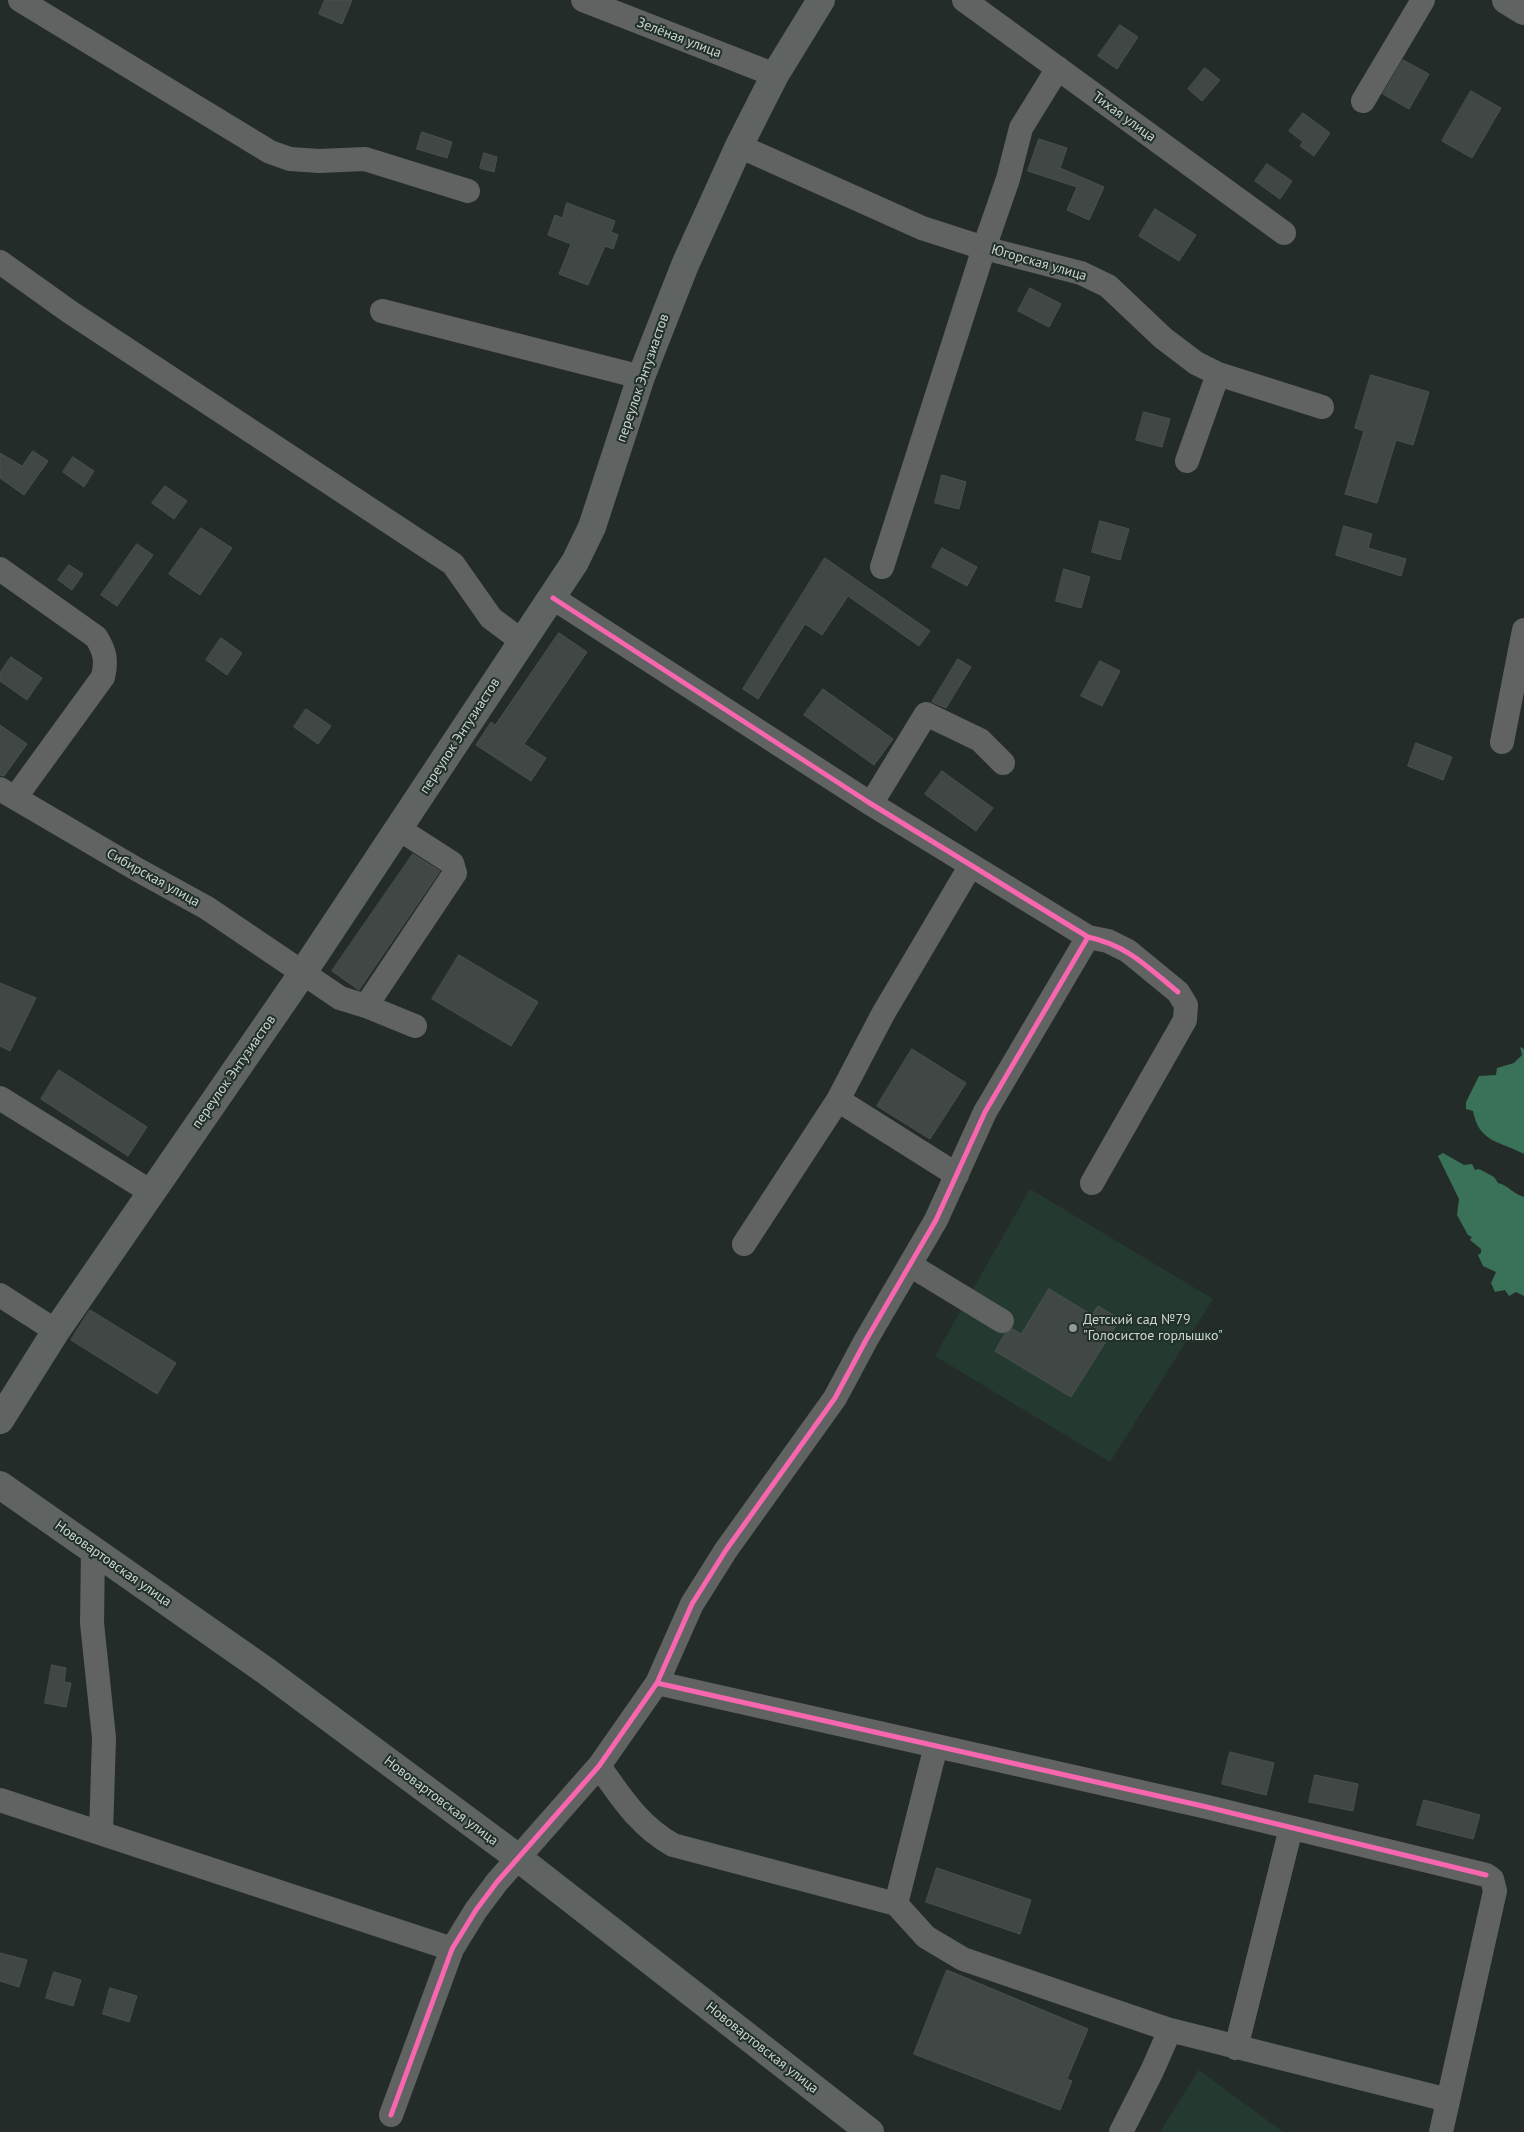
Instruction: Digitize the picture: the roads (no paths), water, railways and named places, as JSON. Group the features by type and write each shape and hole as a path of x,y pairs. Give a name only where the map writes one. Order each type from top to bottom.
{"main road":[{"name":"переулок Энтузиастов","path":"0,1420 56,1330 302,974 553,598 575,562 592,527 641,377 686,264 739,146 775,75 821,0"},
{"path":"1506,0 1524,11"},
{"name":"Нововартовская улица","path":"0,1485 266,1671 517,1857 870,2132"}],"street":[{"path":"20,0 270,152 290,159 319,162 365,159 468,191"},
{"name":"Зелёная улица","path":"583,0 775,75"},
{"name":"Тихая улица","path":"964,0 1284,233"},
{"path":"1363,101 1423,0"},
{"path":"882,567 984,248 1008,179 1021,128 1058,68"},
{"name":"Югорская улица","path":"739,146 922,228 984,248 1081,273 1108,286 1162,338 1196,363 1218,374 1322,407"},
{"path":"0,262 70,312 453,564 491,618 523,642"},
{"path":"382,312 641,377"},
{"path":"1187,461 1218,374"},
{"path":"0,569 96,637 103,648 107,662 103,677 7,793"},
{"path":"553,598 871,804 1088,937 1108,941 1128,951 1178,992 1186,1005 1185,1020 1092,1183"},
{"path":"1502,742 1524,630"},
{"path":"871,804 926,714 980,740 1003,763"},
{"name":"Сибирская улица","path":"7,793 207,908 340,998 394,1016 416,1026"},
{"path":"366,1006 455,873 452,863 399,829"},
{"path":"744,1244 838,1100 883,1014 971,865"},
{"path":"391,2115 452,1950 476,1910 517,1857 599,1766 657,1683 692,1604 726,1550 835,1398 936,1220 985,1112 1088,937"},
{"path":"0,1098 151,1192"},
{"path":"838,1100 957,1175"},
{"path":"910,1265 1002,1321"},
{"path":"0,1295 56,1330"},
{"path":"93,1549 92,1623 104,1738 101,1833"},
{"path":"657,1683 1291,1828 1486,1876 1492,1880 1495,1891 1440,2132"},
{"path":"896,1904 936,1746"},
{"path":"599,1766 635,1817 654,1834 673,1845 896,1904 926,1937 964,1959 1170,2030 1448,2100"},
{"path":"0,1800 452,1950"},
{"path":"1236,2048 1291,1828"},
{"path":"1121,2132 1152,2071 1170,2030"}],"place":[{"name":"Детский сад №79 \"Голосистое горлышко\"","path":"1073,1328"}]}
